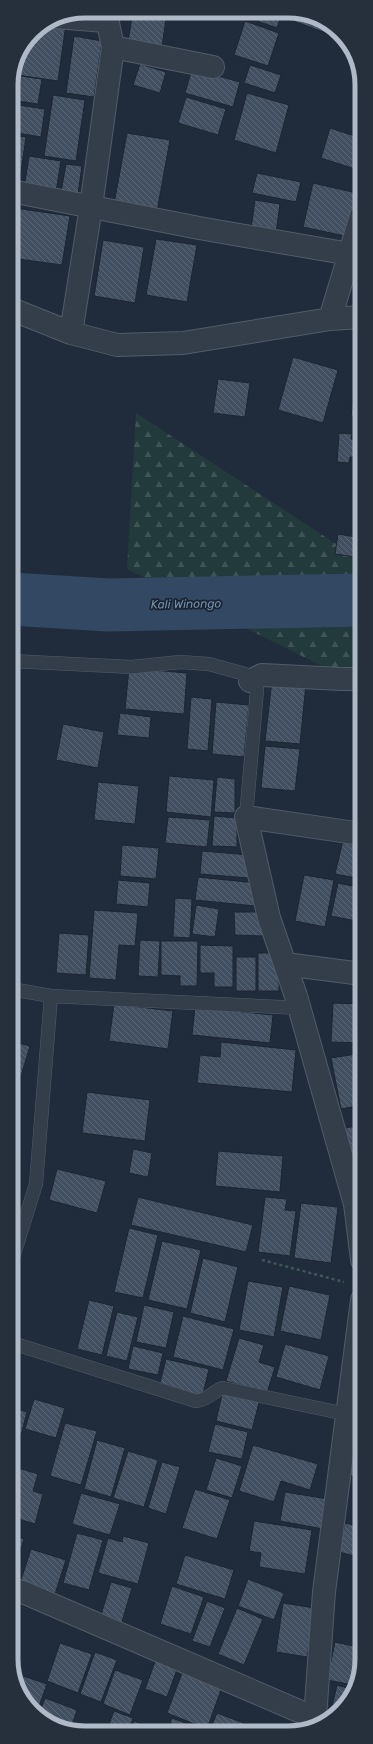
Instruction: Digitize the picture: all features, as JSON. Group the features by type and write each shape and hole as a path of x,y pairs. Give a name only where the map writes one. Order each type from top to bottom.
{"street":[{"path":"71,333 91,207 113,47 108,23 105,21 76,19"},
{"path":"113,47 213,67"},
{"path":"18,192 199,228 350,254"},
{"path":"330,319 355,237"},
{"path":"18,312 71,333 117,345 183,343 330,319 355,317"},
{"path":"250,681 262,675 340,680 355,679"},
{"path":"355,833 246,817 269,918 300,1008 355,1204"},
{"path":"285,964 355,973"},
{"path":"314,1720 324,1592 355,1350"},
{"path":"18,1591 313,1720"}],"lane":[{"path":"18,661 132,666 180,662 209,664 245,674 257,690 246,817"},
{"path":"18,990 52,996 300,1008"},
{"path":"18,1244 36,1184 52,996"},
{"path":"18,1345 196,1401 206,1400 219,1388 223,1388 346,1414"}],"path":[{"path":"262,1260 346,1282"}],"green space":[{"path":"136,413 355,556 355,683 127,569"}],"building":[{"path":"132,18 166,18 162,47 128,41"},
{"path":"248,18 280,18 277,28"},
{"path":"285,18 301,19 317,25 327,31 326,33"},
{"path":"245,21 279,33 268,66 234,55"},
{"path":"60,23 66,24 58,81 19,75 20,68 29,48 48,29"},
{"path":"74,36 102,41 94,97 66,93"},
{"path":"140,64 166,72 160,93 133,85"},
{"path":"250,65 281,75 275,93 244,83"},
{"path":"192,69 240,82 233,107 185,93"},
{"path":"19,76 42,79 38,104 18,101"},
{"path":"247,93 289,105 276,153 234,140"},
{"path":"53,95 85,100 76,161 44,156"},
{"path":"186,97 226,109 218,135 178,123"},
{"path":"18,105 45,109 41,137 18,133"},
{"path":"330,128 355,136 355,169 321,158"},
{"path":"127,133 170,140 156,217 113,209"},
{"path":"18,136 26,137 20,179 18,179"},
{"path":"29,156 61,161 56,192 24,188"},
{"path":"66,164 82,166 78,194 61,192"},
{"path":"257,173 301,182 296,202 252,193"},
{"path":"313,183 355,193 354,238 303,227"},
{"path":"255,200 280,204 276,233 251,229"},
{"path":"18,208 70,216 62,265 18,259"},
{"path":"156,239 197,245 187,302 146,295"},
{"path":"103,240 144,247 135,303 94,296"},
{"path":"293,357 338,370 323,423 278,410"},
{"path":"218,379 250,383 245,417 213,413"},
{"path":"354,388 355,417 351,417"},
{"path":"339,433 352,434 351,439 355,439 355,458 350,457 349,463 337,462"},
{"path":"338,534 355,537 355,557 335,554"},
{"path":"129,668 187,673 184,714 125,709"},
{"path":"272,680 306,684 300,744 265,741"},
{"path":"191,697 212,699 208,751 187,749"},
{"path":"216,702 249,705 244,757 212,754"},
{"path":"120,713 151,717 149,738 117,735"},
{"path":"63,724 104,732 98,768 56,760"},
{"path":"265,746 300,749 295,791 261,788"},
{"path":"169,776 214,780 211,817 166,812"},
{"path":"217,777 235,779 235,813 214,812"},
{"path":"98,782 139,786 135,824 94,820"},
{"path":"214,816 237,818 237,847 212,846"},
{"path":"168,817 210,820 207,847 165,843"},
{"path":"344,836 355,838 355,878 335,874"},
{"path":"122,845 159,848 156,879 120,876"},
{"path":"202,851 250,855 248,878 200,874"},
{"path":"304,875 334,880 325,927 295,921"},
{"path":"198,877 257,883 255,906 195,900"},
{"path":"118,880 150,883 148,907 116,904"},
{"path":"338,883 355,887 355,921 331,916"},
{"path":"175,898 192,899 190,938 173,937"},
{"path":"196,905 219,909 215,937 192,934"},
{"path":"94,910 138,913 135,946 119,945 116,980 89,978"},
{"path":"234,912 263,912 263,936 235,935"},
{"path":"59,933 89,935 86,975 56,973"},
{"path":"140,940 160,941 158,977 138,976"},
{"path":"161,941 198,941 197,986 180,986 180,976 161,975"},
{"path":"200,945 233,946 233,987 214,987 214,973 200,973"},
{"path":"258,953 279,953 279,991 258,991"},
{"path":"236,957 256,957 256,991 236,991"},
{"path":"333,1003 355,1004 355,1043 331,1042"},
{"path":"114,1004 173,1011 168,1049 109,1041"},
{"path":"195,1007 273,1015 270,1043 192,1035"},
{"path":"221,1042 296,1050 292,1092 197,1083 200,1055 220,1057"},
{"path":"18,1043 30,1046 18,1086"},
{"path":"355,1054 355,1106 341,1109 331,1058"},
{"path":"87,1092 150,1100 145,1141 82,1133"},
{"path":"355,1126 355,1183 345,1128"},
{"path":"133,1149 152,1153 148,1177 129,1173"},
{"path":"218,1151 283,1156 280,1192 215,1186"},
{"path":"57,1169 106,1181 97,1213 49,1200"},
{"path":"138,1197 253,1225 246,1252 131,1225"},
{"path":"265,1197 287,1199 285,1210 296,1211 290,1256 258,1252"},
{"path":"301,1203 338,1207 331,1263 294,1258"},
{"path":"129,1228 158,1235 143,1298 114,1292"},
{"path":"162,1241 201,1250 187,1309 148,1300"},
{"path":"203,1258 238,1267 225,1322 190,1313"},
{"path":"248,1281 283,1287 274,1337 239,1330"},
{"path":"289,1286 330,1295 321,1340 280,1331"},
{"path":"89,1300 114,1306 102,1355 77,1349"},
{"path":"144,1305 174,1312 166,1348 136,1342"},
{"path":"117,1312 138,1317 127,1361 106,1356"},
{"path":"183,1316 234,1329 223,1370 173,1357"},
{"path":"239,1338 264,1345 259,1362 275,1367 267,1393 226,1381"},
{"path":"285,1344 329,1356 320,1390 276,1377"},
{"path":"133,1346 163,1353 158,1375 128,1369"},
{"path":"166,1359 209,1369 202,1398 159,1387"},
{"path":"223,1390 260,1399 252,1430 216,1421"},
{"path":"34,1399 65,1408 56,1438 25,1429"},
{"path":"18,1409 27,1412 18,1447"},
{"path":"65,1423 97,1431 81,1485 50,1476"},
{"path":"215,1424 248,1432 242,1459 208,1452"},
{"path":"97,1440 125,1448 111,1497 84,1489"},
{"path":"253,1445 318,1464 310,1490 281,1481 274,1502 239,1491"},
{"path":"355,1445 355,1476 348,1475"},
{"path":"128,1451 158,1460 144,1507 113,1498"},
{"path":"216,1458 242,1466 232,1498 206,1490"},
{"path":"162,1462 180,1467 166,1514 148,1508"},
{"path":"18,1468 38,1474 33,1491 43,1494 35,1524 18,1519"},
{"path":"195,1489 230,1500 217,1539 182,1528"},
{"path":"285,1492 328,1499 323,1529 280,1521"},
{"path":"81,1493 120,1504 110,1535 72,1524"},
{"path":"254,1521 312,1530 305,1574 259,1567 261,1553 249,1551"},
{"path":"345,1523 355,1525 355,1556 339,1552"},
{"path":"77,1533 103,1540 89,1590 63,1583"},
{"path":"123,1536 149,1543 138,1584 98,1573 108,1538 122,1542"},
{"path":"18,1537 24,1539 18,1558"},
{"path":"31,1549 66,1560 54,1597 19,1586"},
{"path":"185,1555 234,1570 225,1599 176,1584"},
{"path":"248,1579 284,1593 274,1620 238,1606"},
{"path":"111,1582 132,1588 121,1625 100,1618"},
{"path":"172,1586 204,1597 191,1634 160,1624"},
{"path":"207,1601 225,1608 210,1647 192,1641"},
{"path":"283,1603 315,1608 307,1657 276,1652"},
{"path":"237,1608 263,1619 244,1665 218,1654"},
{"path":"335,1642 355,1646 355,1663 350,1684 327,1680"},
{"path":"60,1643 92,1654 78,1693 47,1681"},
{"path":"95,1652 117,1660 101,1702 80,1694"},
{"path":"156,1659 178,1667 167,1697 145,1689"},
{"path":"115,1670 143,1680 130,1715 103,1704"},
{"path":"182,1673 222,1687 208,1726 200,1726 167,1713"},
{"path":"20,1675 47,1684 39,1707 29,1696"},
{"path":"337,1685 348,1688 344,1696 331,1710"},
{"path":"45,1698 77,1710 72,1725 52,1717 41,1709"},
{"path":"114,1711 133,1718 130,1726 108,1726"},
{"path":"217,1713 252,1726 212,1726"},
{"path":"172,1718 193,1726 169,1726"},
{"path":"134,1721 147,1726 132,1726"}],"waterway":[{"name":"Kali Winongo","path":"18,599 108,605 355,600"}]}
